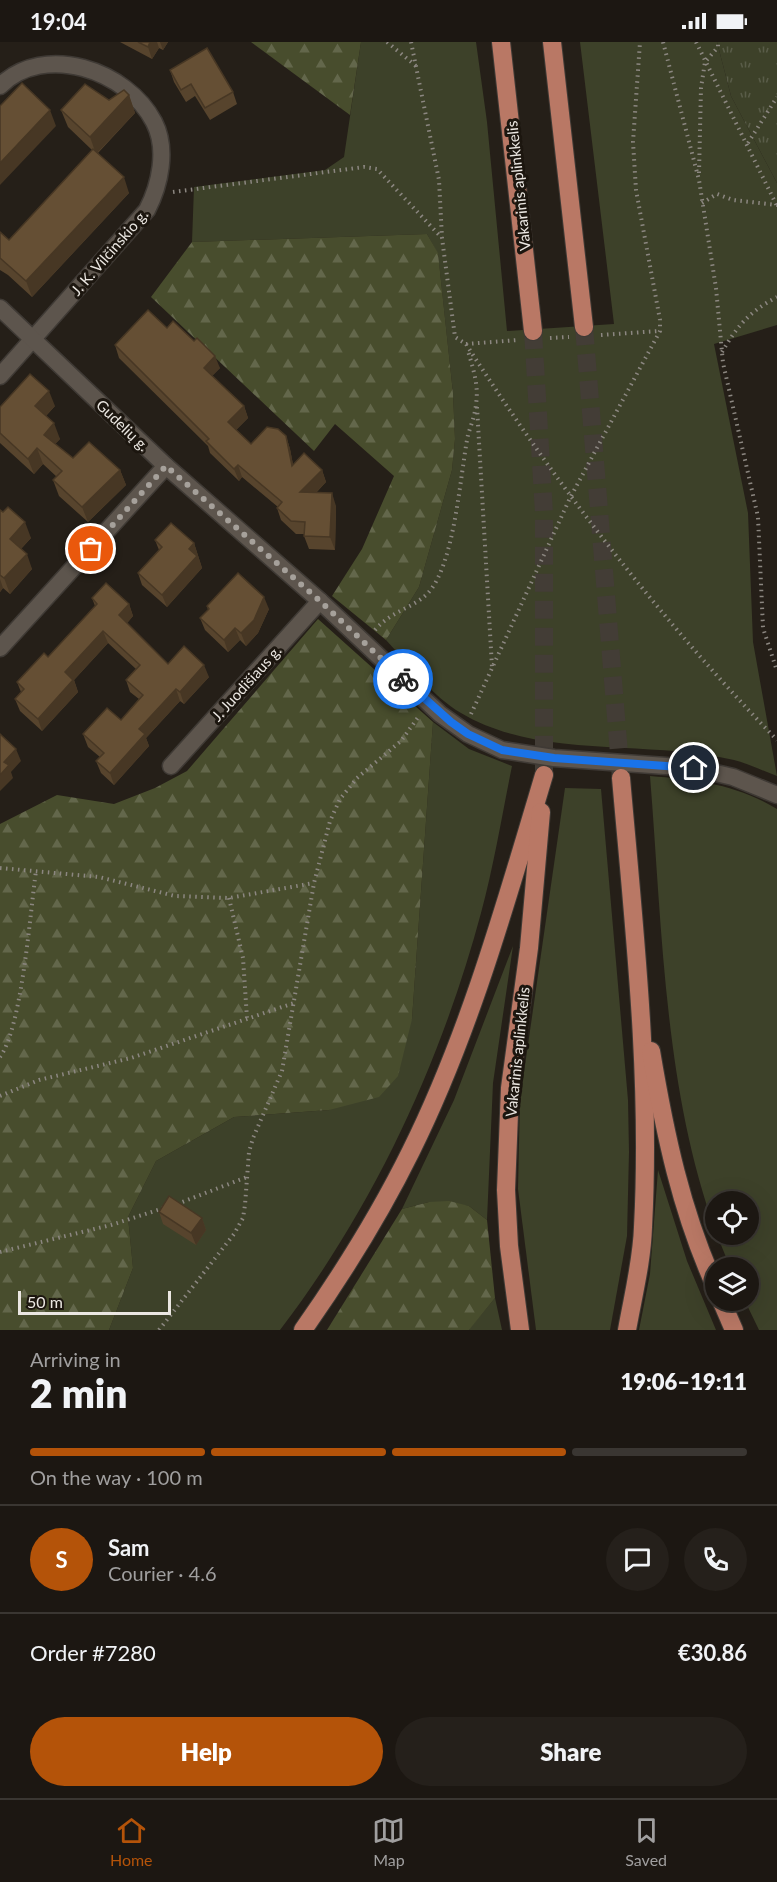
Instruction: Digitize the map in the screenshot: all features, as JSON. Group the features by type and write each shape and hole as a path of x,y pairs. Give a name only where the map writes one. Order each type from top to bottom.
{"highway":[{"name":"Vakarinis aplinkkelis","path":"501,42 534,337"},
{"path":"552,42 585,333"},
{"name":"Vakarinis aplinkkelis","path":"303,1330 377,1215 420,1131 467,1017 497,933 544,775 529,948 510,1088 506,1190 508,1246 514,1303 520,1330"},
{"path":"621,778 639,983 645,1159 643,1229 627,1330"},
{"path":"639,983 667,1145 697,1247 705,1264"},
{"path":"726,1311 734,1330"}],"street":[{"name":"J. K. Vilčinskio g.","path":"0,86 11,74 42,63 99,70 128,90 154,123 160,163 155,195 147,210 0,376"},
{"name":"Gudelių g.","path":"0,308 166,466 320,601 428,704 463,731 502,750 565,759 694,768 733,777 777,795"},
{"path":"0,648 166,466"},
{"name":"J. Juodišiaus g.","path":"171,766 320,601"}],"path":[{"path":"387,42 417,67"},
{"path":"411,42 439,180 442,237 455,337 466,344 513,418 570,498 703,661 777,740"},
{"path":"463,731 570,498 660,331 660,320 636,190 633,141 640,42"},
{"path":"663,42 699,180 716,288 722,352 758,517 763,628 777,670"},
{"path":"696,42 777,206"},
{"path":"699,180 701,88 705,62 718,47 718,42"},
{"path":"747,144 777,97"},
{"path":"155,195 189,188 325,174 364,167 377,169 442,237"},
{"path":"702,203 717,194 733,200 777,206"},
{"path":"722,352 736,329 754,309 777,297"},
{"path":"466,344 585,333 660,331"},
{"path":"466,344 476,379 492,669"},
{"path":"364,643 383,620 427,594 443,565 452,531 468,436 477,404"},
{"path":"159,1330 234,1234 243,1218 253,1138 282,1071 322,846 340,799 357,778 401,741 428,704"},
{"path":"0,868 99,877 174,896 229,898 315,883"},
{"path":"0,1057 8,1047 19,994 36,871"},
{"path":"229,898 243,958 247,1018"},
{"path":"0,1096 39,1080 131,1058 294,1004"},
{"path":"0,1252 111,1225 195,1198 247,1177"}],"green space":[{"path":"251,42 361,42 350,115"},
{"path":"361,42 476,42 487,122 507,331 614,324 580,42 717,42 731,96 777,183 777,325 714,344 748,513 753,642 777,776 734,760 701,754 559,743 492,728 461,713 440,698 386,640 419,587 452,470 455,439 453,393 438,254 427,234 192,242 194,187 325,170 344,157"},
{"path":"717,42 777,42 777,183 731,96"},
{"path":"427,234 438,253 453,393 455,439 452,470 419,587 386,640 332,596 362,549 394,476 335,424 314,451 151,297 192,242"},
{"path":"318,619 433,722 412,1019 398,1076 379,1097 329,1110 234,1117 156,1161 128,1217 133,1268 109,1330 0,1330 0,824 57,795 114,804 155,788 187,771"},
{"path":"433,722 469,749 512,766 490,877 465,969 425,1078 374,1183 314,1283 280,1330 109,1330 133,1268 128,1217 156,1161 234,1117 329,1110 412,1019"},
{"path":"650,776 683,779 731,789 777,809 777,1330 759,1330 750,1311 759,1311 759,1257 726,1257 721,1245 759,1245 759,1191 705,1191 705,1197 698,1175 675,1063 662,948"},
{"path":"565,788 601,789 628,1100 627,1236 610,1330 536,1330 518,1189 520,1100"},
{"path":"513,946 493,1083 487,1220 469,1206 429,1202 402,1209 454,1100"},
{"path":"658,1170 687,1261 705,1304 705,1311 708,1311 716,1330 639,1330 650,1274"},
{"path":"449,1201 469,1206 487,1220 495,1298 469,1330 327,1330 402,1209 429,1202"},
{"path":"495,1298 502,1330 469,1330 470,1328"}],"building":[{"path":"138,42 150,42 148,47"},
{"path":"207,48 233,92 205,108 191,84 181,90 170,70"},
{"path":"22,83 50,110 0,163 0,106"},
{"path":"85,84 109,100 124,90 129,95 90,137 61,110"},
{"path":"93,149 124,177 26,281 0,258 0,232 9,240"},
{"path":"148,310 167,328 173,321 194,341 197,338 215,356 204,368 244,406 228,422 251,444 267,427 278,429 286,436 292,466 304,453 322,470 300,492 332,493 330,537 304,536 305,522 291,521 277,508 282,502 238,465 234,469 206,441 209,439 115,345"},
{"path":"30,374 49,391 35,406 54,423 44,435 73,458 89,442 120,470 82,507 53,480 62,471 37,448 28,459 0,433 0,407"},
{"path":"8,507 25,522 10,539 27,554 4,578 0,575 0,510 3,512"},
{"path":"171,523 194,543 189,549 197,556 162,595 138,573 162,547 155,540"},
{"path":"238,573 264,597 254,620 241,633 235,628 224,640 200,618 209,609 207,606"},
{"path":"106,583 129,604 119,615 168,664 184,646 204,665 180,692 176,689 139,729 145,734 110,773 96,761 104,753 83,734 107,708 121,720 143,695 126,680 140,665 103,631 65,672 73,680 38,719 15,699 24,689 17,682 44,653 48,657 97,604 92,598"},
{"path":"0,734 16,749 4,762 9,765 0,775"},
{"path":"169,1196 202,1218 191,1233 159,1212"}],"tunnel":[{"path":"584,327 621,778"},
{"path":"533,331 544,513 544,775"}],"way so far":[{"path":"91,549 166,466 320,601 403,679"}],"route":[{"path":"403,679 428,704 451,722 468,734 502,750 554,758 694,768"}]}
